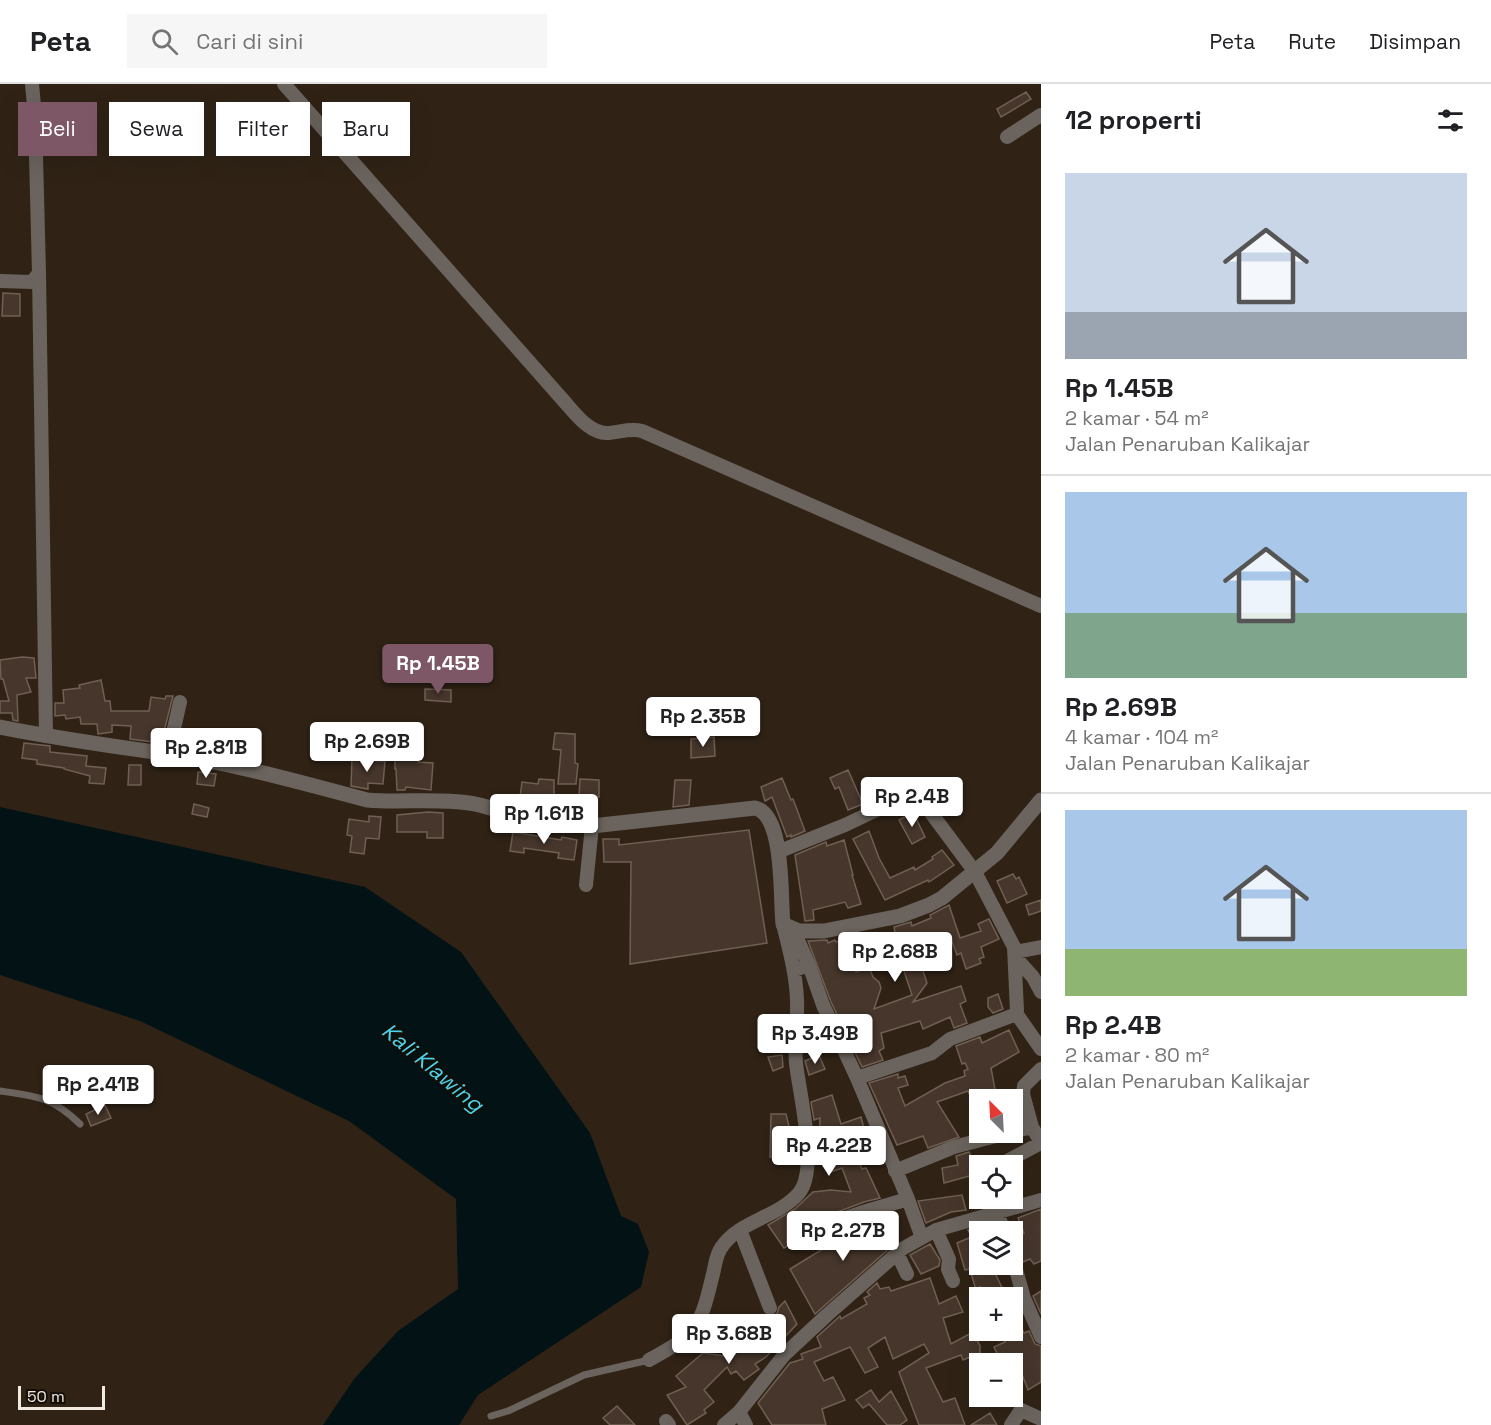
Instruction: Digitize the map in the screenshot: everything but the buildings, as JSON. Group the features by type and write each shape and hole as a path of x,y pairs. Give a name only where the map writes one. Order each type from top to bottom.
{"street":[{"path":"32,84 35,116 39,273 46,736"},
{"path":"284,84 562,400 593,429 603,433 631,429 642,431 1041,606"},
{"path":"1007,137 1041,115"},
{"path":"0,281 32,282 39,273"},
{"path":"168,755 180,702"},
{"path":"0,728 252,770 367,800 436,799 471,803 518,816 592,826 755,808 763,810 769,817 780,851 780,899 788,926 795,970 796,1063 805,1114 808,1167 800,1193 740,1230 722,1245 716,1256 706,1304 699,1323 676,1345 649,1360"},
{"path":"780,851 845,825 908,795 920,798 975,872 1016,955 1041,992"},
{"path":"788,926 809,932 824,931 900,916 942,898 997,853 1041,800"},
{"path":"586,885 592,826"},
{"path":"788,926 809,965 823,1005 909,1199 922,1238"},
{"path":"1016,955 1041,947"},
{"path":"1016,955 1014,963 1016,1013 1041,1049"},
{"path":"795,970 809,965"},
{"path":"857,1078 933,1053 950,1039 1016,1013"},
{"path":"1018,1155 1039,1144 1023,1094 1024,1086 1041,1068"},
{"path":"1023,1129 1032,1127"},
{"path":"895,1171 969,1143"},
{"path":"845,1232 840,1221 845,1217 909,1199"},
{"path":"724,1425 739,1412 785,1354 897,1253 936,1230 1041,1200"},
{"path":"998,1214 1000,1221"},
{"path":"740,1230 770,1308"},
{"path":"936,1230 949,1259 948,1269 953,1281"},
{"path":"897,1253 907,1274"},
{"path":"1017,1275 1024,1298 1041,1337"},
{"path":"1011,1425 1021,1410 1041,1419"},
{"path":"739,1412 746,1425"}],"lane":[{"path":"0,1091 39,1096 54,1102 80,1124"},
{"path":"491,1416 508,1411 584,1375 649,1360"}],"water":[{"name":"Kali Klawing","path":"0,807 365,887 461,952 590,1133 621,1216 638,1224 649,1252 641,1287 478,1395 459,1425 323,1425 354,1379 398,1331 458,1289 456,1199 349,1121 140,1021 0,975"}]}
